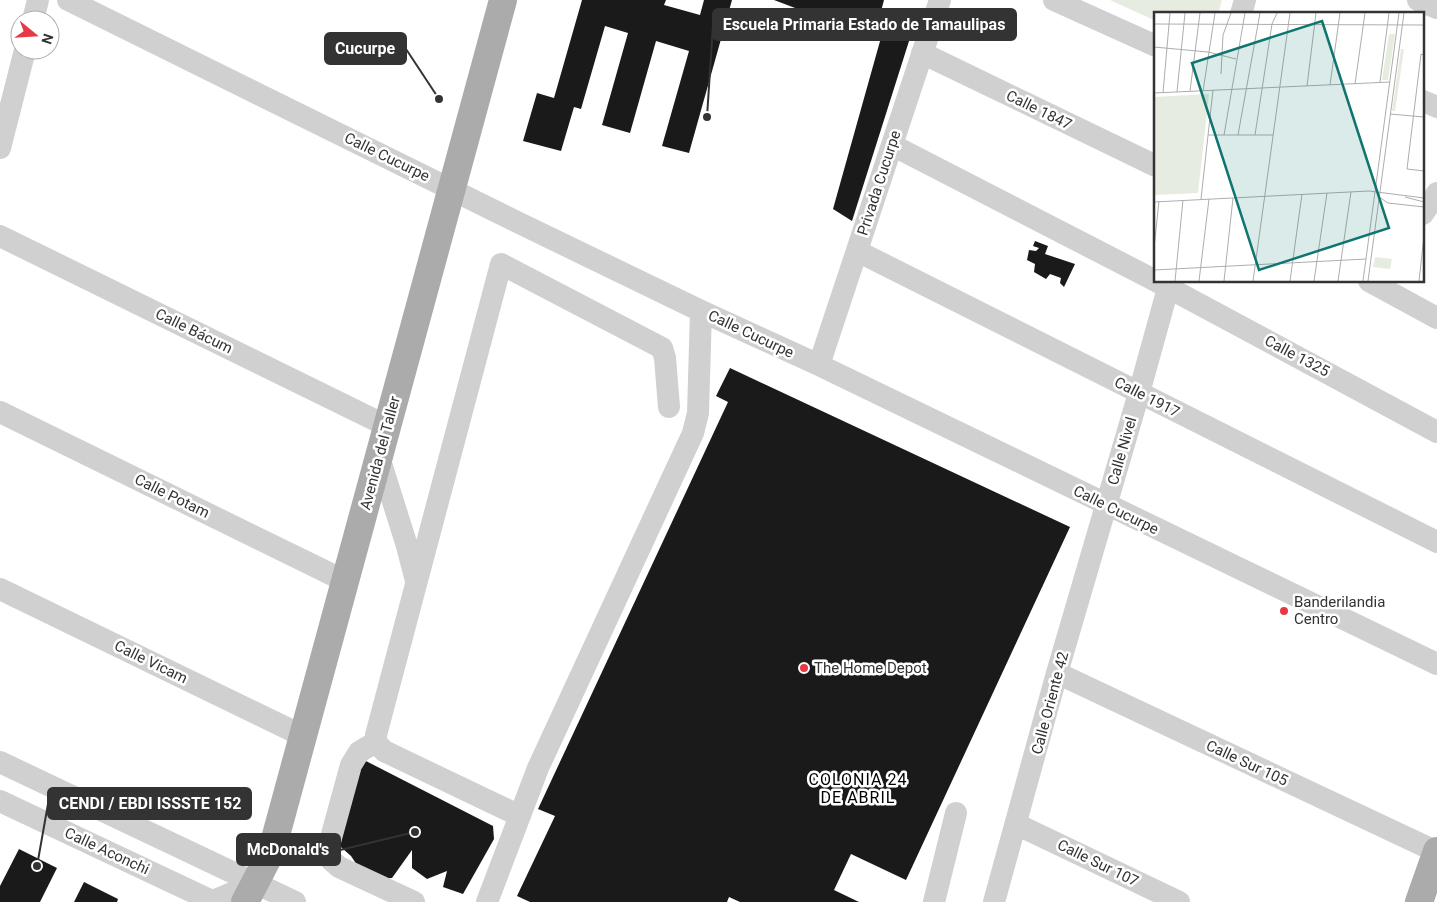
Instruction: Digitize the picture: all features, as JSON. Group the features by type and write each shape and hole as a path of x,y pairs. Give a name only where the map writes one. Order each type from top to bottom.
{"main road":[{"name":"Avenida del Taller","path":"250,892 272,850 503,0"},
{"path":"1419,902 1437,852"}],"street":[{"name":"Calle Cucurpe","path":"68,0 701,311 819,365 1437,664"},
{"name":"Privada Cucurpe","path":"819,365 940,0"},
{"path":"1054,0 1154,45"},
{"path":"1418,0 1437,8"},
{"name":"Calle 1847","path":"922,53 1154,165"},
{"path":"0,148 22,60"},
{"path":"1424,101 1437,107"},
{"name":"Calle 1325","path":"892,145 1154,279"},
{"name":"Calle Bácum","path":"0,236 387,426"},
{"name":"Calle 1917","path":"857,251 1437,542"},
{"path":"520,816 384,752 376,742 376,735 501,264 662,348 665,358 669,408"},
{"path":"1372,282 1437,318"},
{"name":"Calle 1325","path":"1162,283 1437,432"},
{"name":"Calle Nivel","path":"1106,505 1140,393 1162,283"},
{"path":"487,902 538,768 693,433 698,413 701,311"},
{"name":"Calle Potam","path":"0,412 345,581"},
{"path":"379,457 407,546 416,583"},
{"name":"Calle Oriente 42","path":"994,902 1106,505"},
{"name":"Calle Vicam","path":"0,589 303,736"},
{"name":"Calle Sur 105","path":"1058,674 1437,852"},
{"path":"376,742 359,752 351,765 328,850 330,860 339,867 414,902"},
{"path":"0,762 250,892 295,902"},
{"name":"Calle Aconchi","path":"0,801 212,902"},
{"path":"934,902 956,813"},
{"name":"Calle Sur 107","path":"1016,824 1179,902"},
{"path":"212,902 250,892"}],"shaded area":[{"path":"1110,0 1222,0 1219,12 1154,12 1154,20"}],"building":[{"path":"582,0 666,0 664,5 700,15 704,0 732,0 689,153 662,146 689,51 656,41 630,133 602,125 628,33 605,26 581,109 574,107 561,151 523,141 537,93 554,98"},
{"path":"774,0 884,0 874,38"},
{"path":"889,9 916,19 852,221 833,209"},
{"path":"1035,241 1048,246 1045,254 1075,264 1064,287 1060,283 1061,278 1050,274 1046,279 1034,272 1035,264 1027,260 1029,250 1036,251 1039,248 1033,246"},
{"name":"The Home Depot","path":"730,368 1070,527 906,880 851,854 834,890 859,902 740,902 729,897 727,902 530,902 517,896 555,816 538,809 728,402 716,396"},
{"path":"362,759 493,826 494,839 463,894 443,887 447,871 427,879 412,868 412,850 392,878 373,879 365,877 351,856 334,841"},
{"path":"19,849 57,868 40,902 0,902 0,886"},
{"path":"84,882 118,899 117,902 74,902"}],"place":[{"name":"Cucurpe","path":"439,99"},
{"name":"Escuela Primaria Estado de Tamaulipas","path":"707,117"},
{"name":"Banderilandia Centro","path":"1284,611"},
{"name":"The Home Depot","path":"804,668"},
{"name":"McDonald's","path":"415,832"},
{"name":"CENDI / EBDI ISSSTE 152","path":"37,866"}],"district":[{"name":"COLONIA 24 DE ABRIL","path":"858,788"}]}
